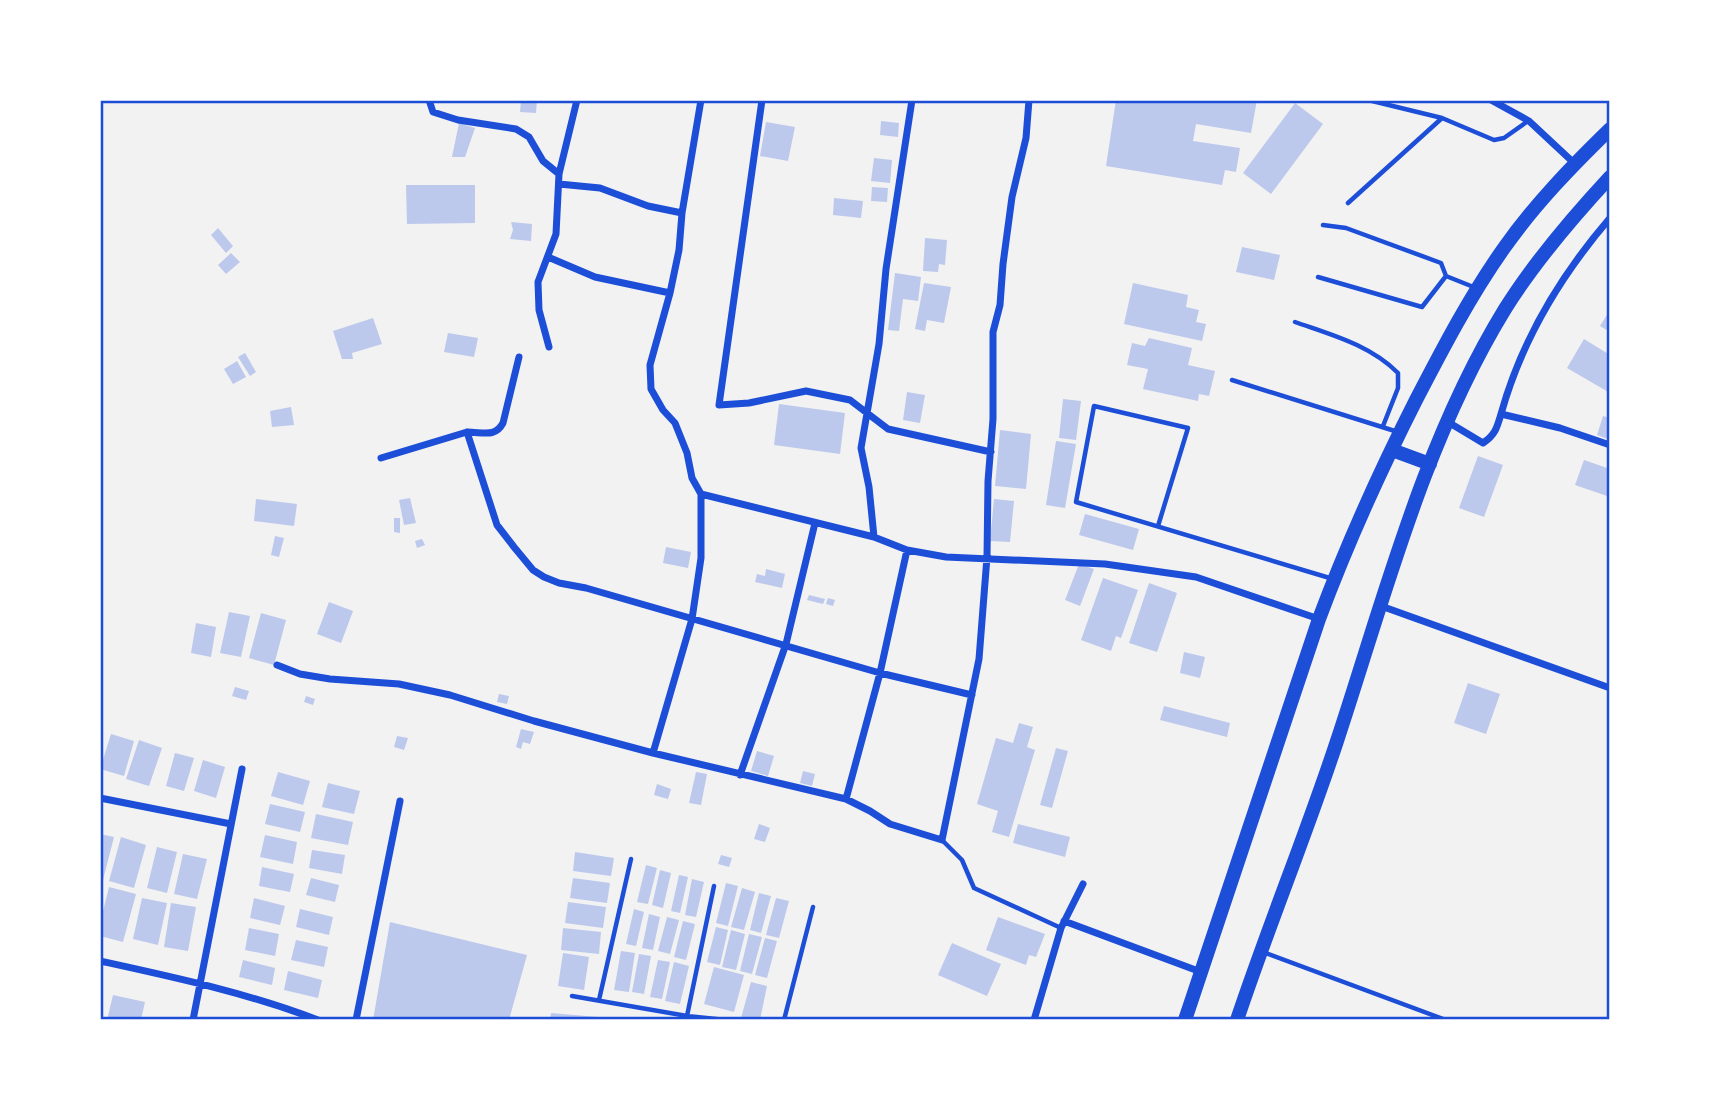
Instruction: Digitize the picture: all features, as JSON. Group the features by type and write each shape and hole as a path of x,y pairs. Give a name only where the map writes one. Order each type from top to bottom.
{"highway":[{"path":"1185,1020 1319,619 1399,432 1443,347 1505,247 1574,163 1610,129"},
{"path":"1237,1020 1335,745 1430,464 1447,422 1470,372 1506,308 1544,254 1610,177"},
{"path":"1392,450 1430,464"}],"street":[{"path":"429,100 433,113 458,120 516,129 529,137 543,161 559,174"},
{"path":"549,347 537,296 541,270 556,234 559,174 577,100"},
{"path":"653,753 692,619 701,558 701,494 692,478 687,453 675,423 663,410 651,389 650,365 679,250 682,213 701,100"},
{"path":"762,100 719,404 750,403 806,391 850,400 888,429 991,452"},
{"path":"874,537 869,487 861,448 879,344 886,269 912,100"},
{"path":"277,665 300,674 384,685 399,684 450,695 653,753 846,799 890,824 942,840 979,659 993,419 993,332 1000,306 1012,197 1026,138 1029,100"},
{"path":"1491,100 1529,121 1574,163"},
{"path":"559,184 600,188 648,206 682,213"},
{"path":"1447,422 1483,443 1492,438 1520,357 1555,290 1610,218"},
{"path":"548,257 595,277 670,293"},
{"path":"381,458 467,432 499,431 519,357"},
{"path":"1501,414 1560,428 1610,445"},
{"path":"467,432 497,525 534,570 559,583 586,588 786,644 880,673 972,695"},
{"path":"701,494 874,537 907,551 946,556 1105,564 1196,577 1319,619"},
{"path":"740,775 786,644 815,523"},
{"path":"846,799 880,673 907,551"},
{"path":"1381,606 1610,688"},
{"path":"193,1020 242,769"},
{"path":"100,798 231,824"},
{"path":"356,1020 400,802"},
{"path":"1034,1020 1063,924 1083,884"},
{"path":"1063,924 1202,972"},
{"path":"100,961 200,984 283,1007 318,1020"}],"lane":[{"path":"1368,100 1442,118 1494,140 1503,138 1529,121"},
{"path":"1348,203 1442,118"},
{"path":"1323,225 1346,228 1441,263 1446,276 1477,289"},
{"path":"1318,278 1422,307 1446,276"},
{"path":"1296,322 1360,345 1385,360 1398,373 1398,388 1383,426"},
{"path":"1232,380 1399,432"},
{"path":"1158,526 1188,428 1094,406 1076,502 1334,579"},
{"path":"942,840 962,860 974,888 1063,924"},
{"path":"598,1000 631,859"},
{"path":"687,1016 714,886"},
{"path":"784,1020 813,907"},
{"path":"1262,952 1446,1020"},
{"path":"572,996 726,1020"}],"building":[{"path":"521,100 537,100 536,113 520,112"},
{"path":"1116,100 1257,100 1251,133 1196,124 1193,141 1240,148 1236,172 1225,170 1222,185 1106,166"},
{"path":"1295,103 1323,124 1271,194 1243,173"},
{"path":"881,121 899,123 898,137 880,135"},
{"path":"766,122 795,127 788,161 760,156"},
{"path":"459,123 475,128 465,157 452,157"},
{"path":"874,158 892,160 890,183 871,181"},
{"path":"406,185 475,185 475,223 407,224"},
{"path":"872,187 888,188 887,202 871,201"},
{"path":"834,198 863,201 861,218 833,215"},
{"path":"511,222 532,224 531,241 510,239 513,230"},
{"path":"218,228 233,246 226,253 211,235"},
{"path":"925,238 947,240 945,265 939,264 938,272 923,271"},
{"path":"1242,247 1280,255 1274,280 1236,272"},
{"path":"231,253 240,262 226,274 218,265"},
{"path":"895,273 921,277 918,301 903,299 899,331 888,330"},
{"path":"924,283 951,287 944,323 927,320 925,331 915,329"},
{"path":"1133,283 1188,295 1186,307 1199,310 1196,322 1206,324 1202,341 1124,324"},
{"path":"1610,310 1610,332 1600,326"},
{"path":"373,318 382,344 352,353 353,359 342,359 333,331"},
{"path":"448,333 478,338 474,357 444,352"},
{"path":"1149,338 1192,348 1188,365 1215,371 1209,396 1199,394 1198,401 1143,389 1148,369 1127,365 1132,343 1145,346"},
{"path":"1584,339 1610,355 1610,393 1567,368"},
{"path":"245,353 256,372 250,376 238,357"},
{"path":"237,361 246,377 233,384 224,369"},
{"path":"907,392 925,395 920,423 903,420"},
{"path":"1063,399 1081,401 1076,440 1059,438"},
{"path":"779,404 845,413 840,454 774,445"},
{"path":"291,407 294,425 272,427 270,411"},
{"path":"1603,416 1610,418 1610,440 1597,435"},
{"path":"1000,430 1031,434 1026,489 995,486"},
{"path":"1056,441 1076,444 1065,508 1046,505"},
{"path":"1478,456 1503,465 1484,517 1459,508"},
{"path":"1584,460 1610,469 1610,497 1575,485"},
{"path":"410,498 416,523 404,525 399,500"},
{"path":"256,499 297,504 294,526 254,521"},
{"path":"994,499 1014,501 1010,542 990,541"},
{"path":"1085,514 1139,529 1133,550 1079,535"},
{"path":"394,518 400,518 400,533 394,532"},
{"path":"275,536 284,538 279,557 271,555"},
{"path":"422,539 425,545 417,548 415,541"},
{"path":"666,547 691,552 688,568 663,563"},
{"path":"1079,564 1094,569 1080,606 1065,600"},
{"path":"766,569 785,574 782,588 755,582 757,574 765,576"},
{"path":"1103,578 1138,590 1121,638 1116,636 1111,651 1081,640"},
{"path":"1149,583 1177,593 1157,652 1129,643"},
{"path":"809,595 825,599 823,604 807,600"},
{"path":"828,598 835,600 833,606 826,604"},
{"path":"329,602 353,611 341,643 317,634"},
{"path":"229,612 250,616 241,657 220,653"},
{"path":"261,613 286,620 274,665 249,658"},
{"path":"196,623 216,627 211,657 191,653"},
{"path":"1184,652 1205,657 1200,678 1180,673"},
{"path":"1468,683 1500,694 1486,734 1454,723"},
{"path":"235,687 249,691 246,700 232,696"},
{"path":"499,694 509,696 507,704 497,702"},
{"path":"306,696 315,699 313,705 304,702"},
{"path":"1164,706 1230,723 1227,737 1160,720"},
{"path":"1019,723 1033,727 1027,747 1035,750 1009,837 992,832 998,811 977,804 996,738 1013,743"},
{"path":"521,729 534,732 530,744 523,742 521,749 516,747"},
{"path":"111,734 134,741 124,776 100,769"},
{"path":"397,736 408,738 404,750 394,747"},
{"path":"139,740 162,748 149,786 126,779"},
{"path":"1056,748 1068,751 1052,808 1040,805"},
{"path":"757,751 774,756 768,776 751,771"},
{"path":"175,753 194,758 184,791 166,786"},
{"path":"203,760 225,767 216,798 194,791"},
{"path":"803,771 815,774 812,786 800,783"},
{"path":"278,772 310,781 303,805 271,796"},
{"path":"696,772 707,774 701,805 689,803"},
{"path":"328,783 360,791 354,814 322,807"},
{"path":"657,784 671,789 668,799 654,795"},
{"path":"270,804 305,812 300,832 265,824"},
{"path":"316,814 353,822 348,845 311,838"},
{"path":"759,824 770,828 765,842 754,839"},
{"path":"1018,824 1070,837 1065,857 1013,843"},
{"path":"100,834 114,837 103,880 100,879"},
{"path":"265,835 297,842 293,864 260,857"},
{"path":"121,837 146,845 134,888 109,881"},
{"path":"157,847 177,852 167,893 147,888"},
{"path":"312,850 345,855 342,874 309,868"},
{"path":"575,852 614,858 611,876 573,871"},
{"path":"183,854 207,859 197,899 174,894"},
{"path":"721,855 732,858 729,867 718,864"},
{"path":"646,865 657,868 648,904 637,902"},
{"path":"262,867 294,874 290,892 259,886"},
{"path":"660,870 671,873 663,908 652,905"},
{"path":"679,875 688,877 680,913 671,911"},
{"path":"311,878 339,885 335,902 306,895"},
{"path":"573,878 610,883 607,903 570,898"},
{"path":"692,879 704,882 696,917 685,915"},
{"path":"726,883 738,886 728,926 716,923"},
{"path":"109,887 136,894 123,942 100,936 100,923"},
{"path":"742,888 755,892 744,930 731,927"},
{"path":"759,893 771,896 761,933 750,930"},
{"path":"142,898 167,903 158,945 133,939"},
{"path":"254,898 285,906 280,925 250,918"},
{"path":"776,898 789,901 779,938 766,935"},
{"path":"568,902 606,907 603,928 565,923"},
{"path":"171,903 196,907 188,951 164,947"},
{"path":"300,909 333,917 329,935 296,927"},
{"path":"634,909 644,912 636,946 626,944"},
{"path":"649,914 660,917 653,950 642,948"},
{"path":"667,917 679,920 670,954 658,951"},
{"path":"998,917 1045,934 1036,957 1029,955 1026,965 986,950"},
{"path":"683,921 695,924 686,960 674,957"},
{"path":"390,922 527,955 509,1020 373,1020"},
{"path":"716,927 728,930 720,965 707,962"},
{"path":"249,928 279,934 275,956 245,950"},
{"path":"563,928 601,932 599,954 561,950"},
{"path":"731,930 745,934 736,970 722,967"},
{"path":"749,934 762,937 752,974 740,971"},
{"path":"765,938 777,941 767,978 755,975"},
{"path":"296,940 328,947 324,967 291,960"},
{"path":"952,943 1001,964 987,996 938,975"},
{"path":"621,951 635,953 629,992 614,990"},
{"path":"563,953 589,957 584,990 558,986"},
{"path":"639,954 651,956 644,994 632,992"},
{"path":"243,960 275,968 272,985 239,977"},
{"path":"658,960 670,962 662,999 650,997"},
{"path":"674,962 689,966 680,1004 665,1001"},
{"path":"714,967 744,975 734,1012 704,1004"},
{"path":"288,971 322,980 318,998 284,990"},
{"path":"751,982 767,986 760,1020 741,1018"},
{"path":"113,995 145,1002 141,1020 107,1020"},
{"path":"551,1013 610,1018 610,1020 550,1020"}]}
